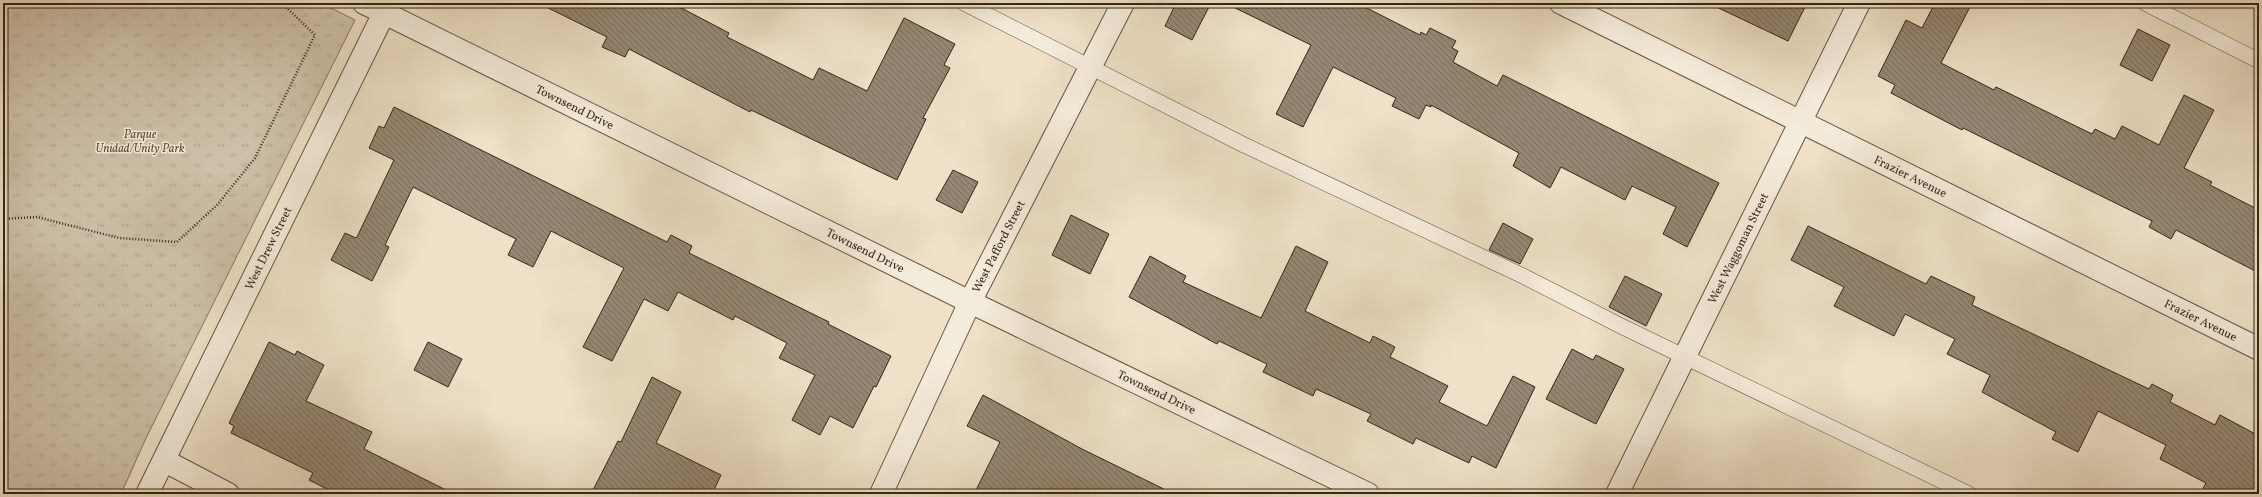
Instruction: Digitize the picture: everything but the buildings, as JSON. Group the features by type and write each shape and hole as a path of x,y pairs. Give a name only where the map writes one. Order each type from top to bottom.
{"street":[{"name":"Townsend Drive","path":"364,3 386,8 970,302 1368,494"},
{"name":"West Pafford Street","path":"881,494 970,302 1123,3"},
{"name":"Frazier Avenue","path":"1562,3 2259,349"},
{"name":"West Waggoman Street","path":"1617,494 1859,3"},
{"name":"West Drew Street","path":"147,494 165,461 386,8"},
{"path":"165,461 228,494"}],"lane":[{"path":"964,3 1244,145 1522,275 1623,327 1969,494"},
{"path":"2145,3 2259,61"}],"path":[{"path":"3,219 37,217 119,238 176,242 218,204 255,158 315,35 287,8 278,3"}],"green space":[{"name":"Parque Unidad/Unity Park","path":"3,3 321,3 355,20 146,438 121,494 3,494"}]}
